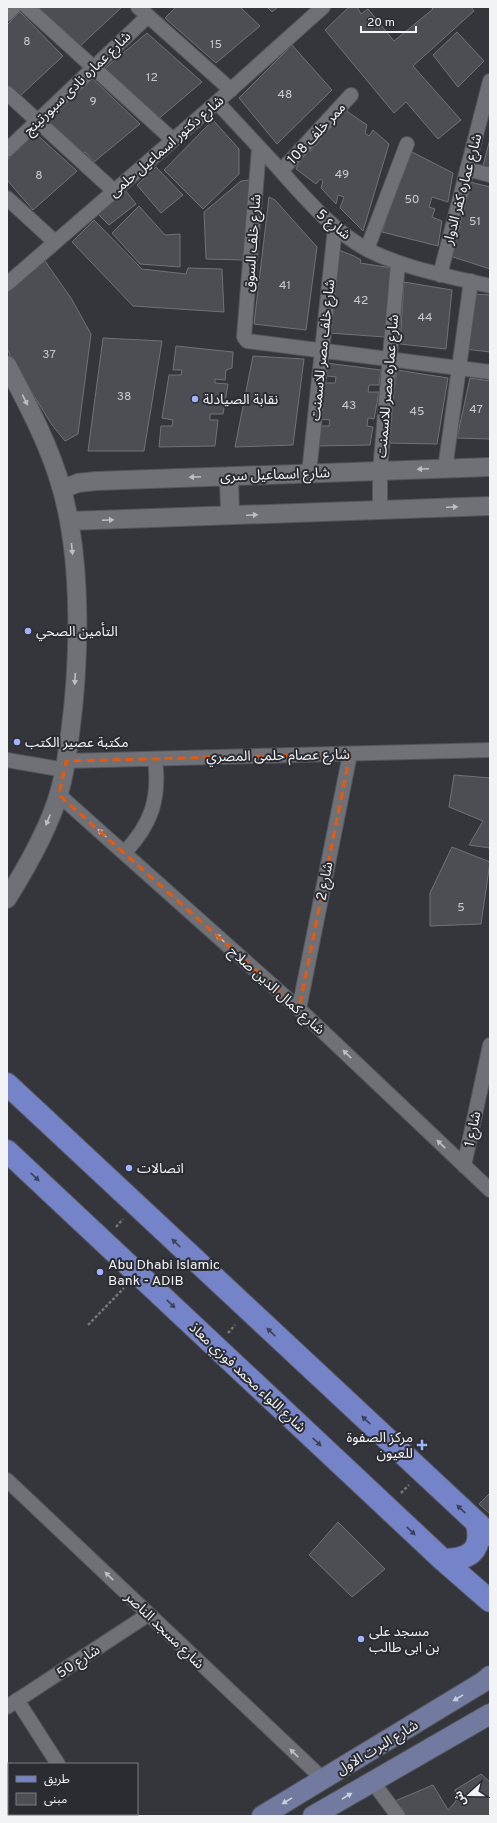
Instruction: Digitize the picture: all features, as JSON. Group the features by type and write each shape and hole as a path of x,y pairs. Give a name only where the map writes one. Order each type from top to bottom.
{"main road":[{"path":"7,1084 483,1530 479,1536 476,1548 468,1556 456,1560 443,1560"},
{"name":"شارع اللواء محمد فوزي معاذ","path":"7,1150 387,1508 490,1601"},
{"name":"شارع البرت الاول","path":"262,1816 490,1676"},
{"name":"شارع البرت الاول","path":"313,1816 490,1714"}],"street":[{"path":"7,14 14,7"},
{"path":"27,7 173,140"},
{"name":"شارع دكتور اسماعيل حلمى","path":"7,284 231,90 323,7"},
{"path":"143,11 231,90"},
{"name":"شارع عماره نادى سبورتينج","path":"7,150 93,67 143,11"},
{"name":"شارع عماره كفر الدوار","path":"440,275 467,169 487,103 490,81"},
{"path":"7,93 114,191"},
{"name":"ممر خلف 108","path":"281,171 351,95"},
{"name":"شارع 5","path":"217,102 335,228 367,249 398,263 440,275 490,286"},
{"path":"367,249 408,144"},
{"name":"شارع خلف السوق","path":"259,148 245,339 249,342 322,351"},
{"path":"467,169 490,174"},
{"path":"7,198 55,242"},
{"name":"شارع خلف مصر للاسمنت","path":"309,473 335,228"},
{"name":"شارع عماره مصر للاسمنت","path":"380,510 380,471 398,263"},
{"path":"445,469 471,281"},
{"path":"322,351 490,372"},
{"path":"7,365 42,436 62,489 69,521 76,583 77,646 73,708 66,766 59,795 41,837 7,899"},
{"name":"شارع اسماعيل سرى","path":"62,489 87,481 490,467"},
{"path":"229,476 230,515"},
{"path":"69,521 490,506"},
{"name":"شارع عصام حلمى المصري","path":"7,760 66,766 155,759 490,750"},
{"name":"شارع 2","path":"299,1009 350,754"},
{"path":"124,853 139,836 153,810 157,782 155,759"},
{"name":"شارع كمال الدين صلاح","path":"59,795 299,1009 490,1190"},
{"name":"شارع 1","path":"464,1166 490,1045"},
{"name":"شارع مسجد الناصر","path":"7,1480 322,1780"},
{"name":"شارع 50","path":"12,1704 149,1614"},
{"path":"12,1704 57,1763"},
{"path":"372,1781 398,1816"}],"path":[{"path":"103,1241 136,1205"},
{"path":"88,1325 138,1273"},
{"path":"215,1346 248,1310"},
{"path":"387,1508 421,1472"}],"highlighted area":[{"path":"350,754 299,1009 59,795 66,761"}],"building":[{"path":"36,7 122,7 79,47"},
{"path":"176,7 240,7 260,26 216,63 165,18"},
{"path":"267,7 278,7 272,12"},
{"path":"349,7 357,7 361,14 368,9 394,41 433,9 431,7 471,7 474,11 413,66 461,120 438,139 406,102 394,113 325,30"},
{"path":"20,12 63,56 19,97 7,86 7,25"},
{"path":"457,32 484,61 458,87 433,55"},
{"path":"147,33 202,82 156,121 102,71"},
{"path":"292,45 332,90 277,144 239,98"},
{"path":"92,78 140,124 94,162 85,152 79,157 44,126"},
{"path":"345,110 367,125 365,133 369,136 373,130 389,144 363,231 340,208 344,197 338,195 336,204 321,188 323,181 320,179 316,184 296,169 301,158 307,152 311,151"},
{"path":"213,120 239,149 239,174 203,209 164,170"},
{"path":"35,133 77,171 33,210 7,180 7,160"},
{"path":"490,139 490,168 483,166"},
{"path":"408,150 453,173 448,202 432,197 429,207 435,209 432,217 442,221 438,246 382,232"},
{"path":"156,167 183,195 161,213 137,185"},
{"path":"250,180 246,260 206,259 204,212 241,181"},
{"path":"470,182 490,187 490,269 450,256"},
{"path":"125,190 136,204 109,225 97,213"},
{"path":"269,197 275,200 317,247 306,330 254,324"},
{"path":"139,206 165,235 180,234 180,267 140,264 112,233"},
{"path":"94,220 142,269 186,274 188,268 222,269 224,312 133,306 72,242"},
{"path":"336,249 361,260 360,263 392,268 385,337 329,333"},
{"path":"45,261 71,298 91,334 78,434 65,441 52,425 12,360 7,348 7,293 13,286"},
{"path":"404,282 452,290 446,349 400,344"},
{"path":"474,294 490,295 490,352 465,349"},
{"path":"103,338 162,341 144,451 88,451"},
{"name":"نقابة الصيادلة","path":"176,346 233,352 232,368 226,370 225,380 215,379 215,383 228,384 223,414 210,414 210,420 218,420 215,446 159,447 161,426 172,426 173,420 162,418 169,375 181,375 182,370 173,370"},
{"path":"253,356 304,359 293,445 235,447"},
{"path":"326,363 381,370 379,385 369,385 368,392 379,392 374,419 368,418 367,426 373,427 370,445 316,446 318,426 329,426 330,420 319,419 324,383 335,383 336,377 327,376"},
{"path":"397,370 448,378 437,444 387,443"},
{"path":"470,378 490,381 490,439 457,438"},
{"path":"454,775 490,778 490,848 469,845 483,821 449,807"},
{"path":"452,847 490,862 481,924 430,926 430,893"},
{"path":"490,1493 490,1514 479,1504"},
{"path":"338,1522 385,1569 352,1597 309,1555"},
{"path":"481,1774 490,1782 490,1816 402,1816 395,1801 433,1785 448,1810 456,1801 455,1790"}],"place":[{"name":"نقابة الصيادلة","path":"195,399"},
{"name":"التأمين الصحي","path":"28,631"},
{"name":"مكتبة عصير الكتب","path":"17,742"},
{"name":"اتصالات","path":"129,1168"},
{"name":"Abu Dhabi Islamic Bank - ADIB","path":"100,1272"},
{"name":"مركز الصفوة للعيون","path":"422,1445"},
{"name":"مسجد على بن ابى طالب","path":"361,1639"}]}
